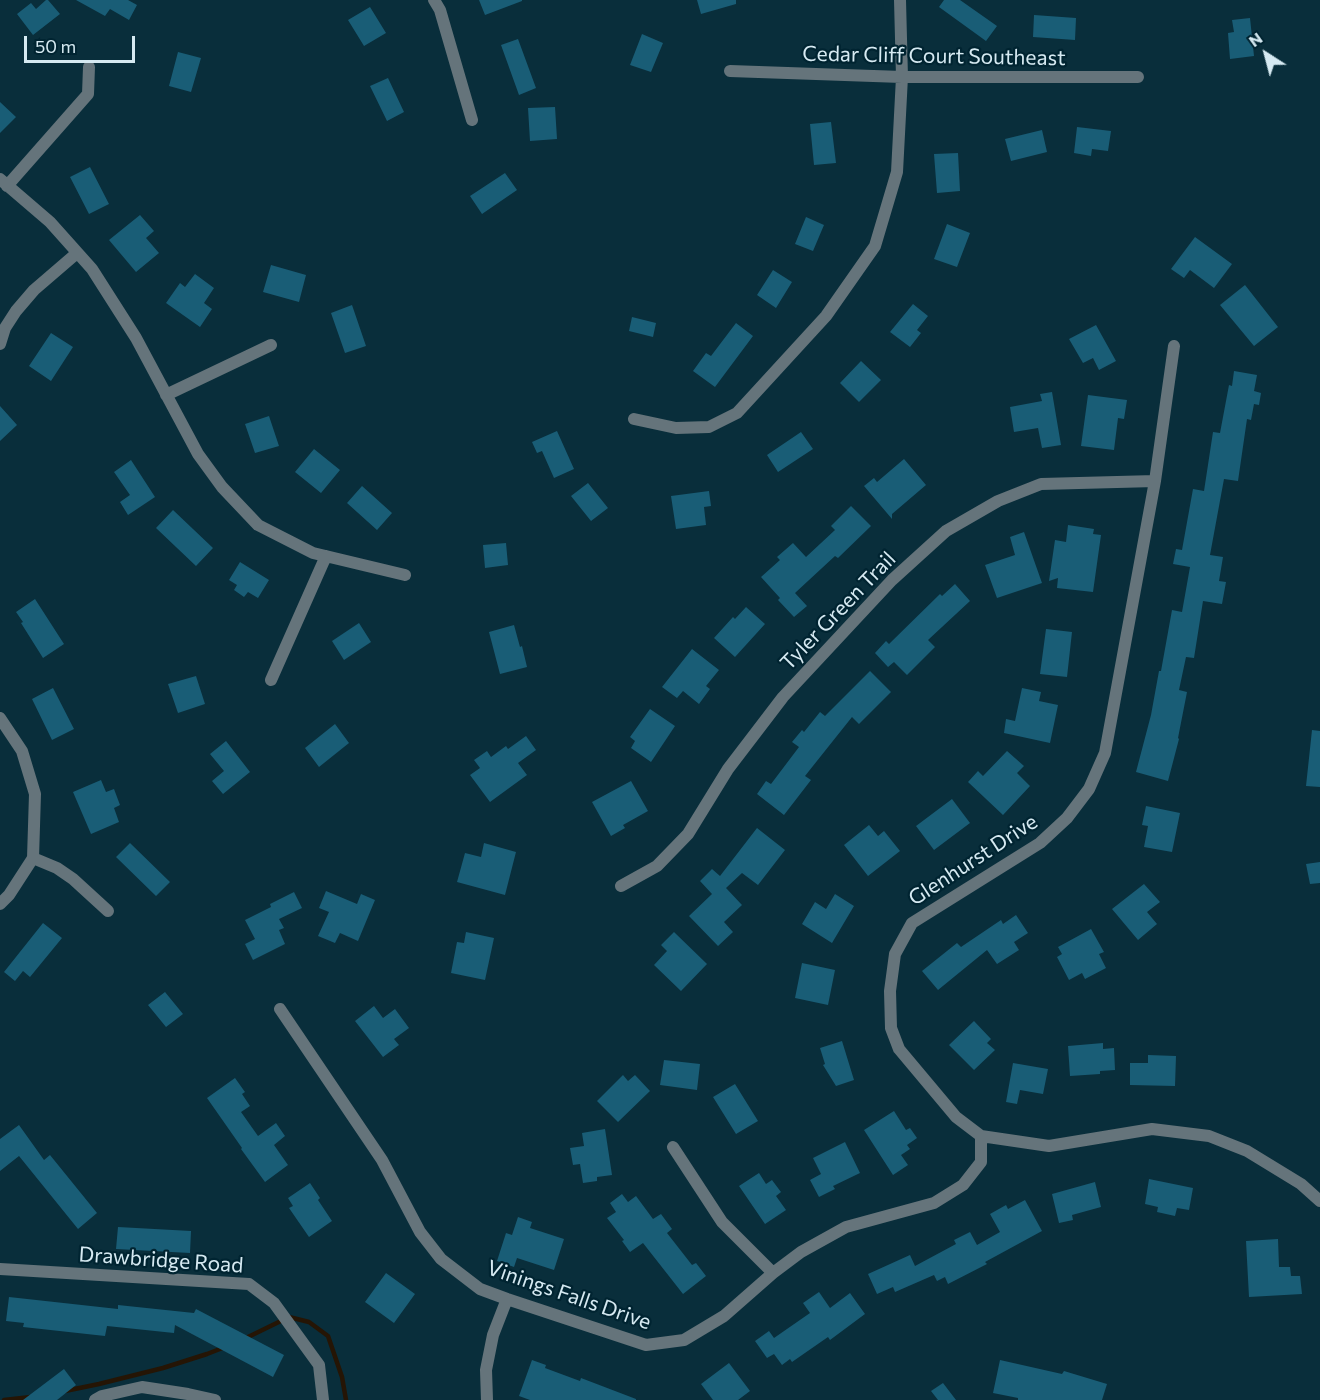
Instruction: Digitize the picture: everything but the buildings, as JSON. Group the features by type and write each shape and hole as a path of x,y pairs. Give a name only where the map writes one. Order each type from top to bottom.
{"street":[{"path":"434,0 440,10 472,120"},
{"path":"634,419 676,428 709,427 737,413 826,316 875,246 897,172 902,77 900,0"},
{"path":"89,67 88,94 4,182 50,222 92,269 129,328 198,454 222,487 258,525 313,553 405,575"},
{"name":"Cedar Cliff Court Southeast","path":"730,70 902,77 1138,77"},
{"path":"0,344 5,328 22,304 34,290 77,253"},
{"path":"166,395 271,345"},
{"name":"Glenhurst Drive","path":"1174,346 1155,481 1105,753 1089,789 1067,818 1040,843 912,923 895,954 890,991 891,1028 899,1049 956,1117 981,1136 1049,1146 1152,1129 1209,1136 1247,1151 1300,1184 1320,1201"},
{"name":"Tyler Green Trail","path":"621,886 657,866 688,834 728,769 783,697 892,580 946,531 998,501 1041,484 1155,481"},
{"path":"271,680 326,556"},
{"path":"0,718 22,751 34,794 33,858 9,895 0,904"},
{"path":"33,858 57,868 73,879 108,911"},
{"name":"Vinings Falls Drive","path":"280,1009 382,1160 420,1232 441,1259 480,1289 646,1345 684,1340 724,1316 801,1252 846,1227 934,1203 963,1185 981,1162 981,1136"},
{"path":"673,1147 722,1222 773,1273"},
{"name":"Drawbridge Road","path":"0,1269 249,1284 274,1303 319,1365 323,1400"},
{"path":"487,1400 486,1370 493,1335 507,1299"},
{"path":"95,1400 102,1396 142,1387 215,1400"}],"waterway":[{"path":"244,1339 289,1317 309,1322 328,1336 342,1377 346,1400"},
{"path":"65,1391 163,1368 225,1347"},
{"path":"4,1400 31,1397"}]}
